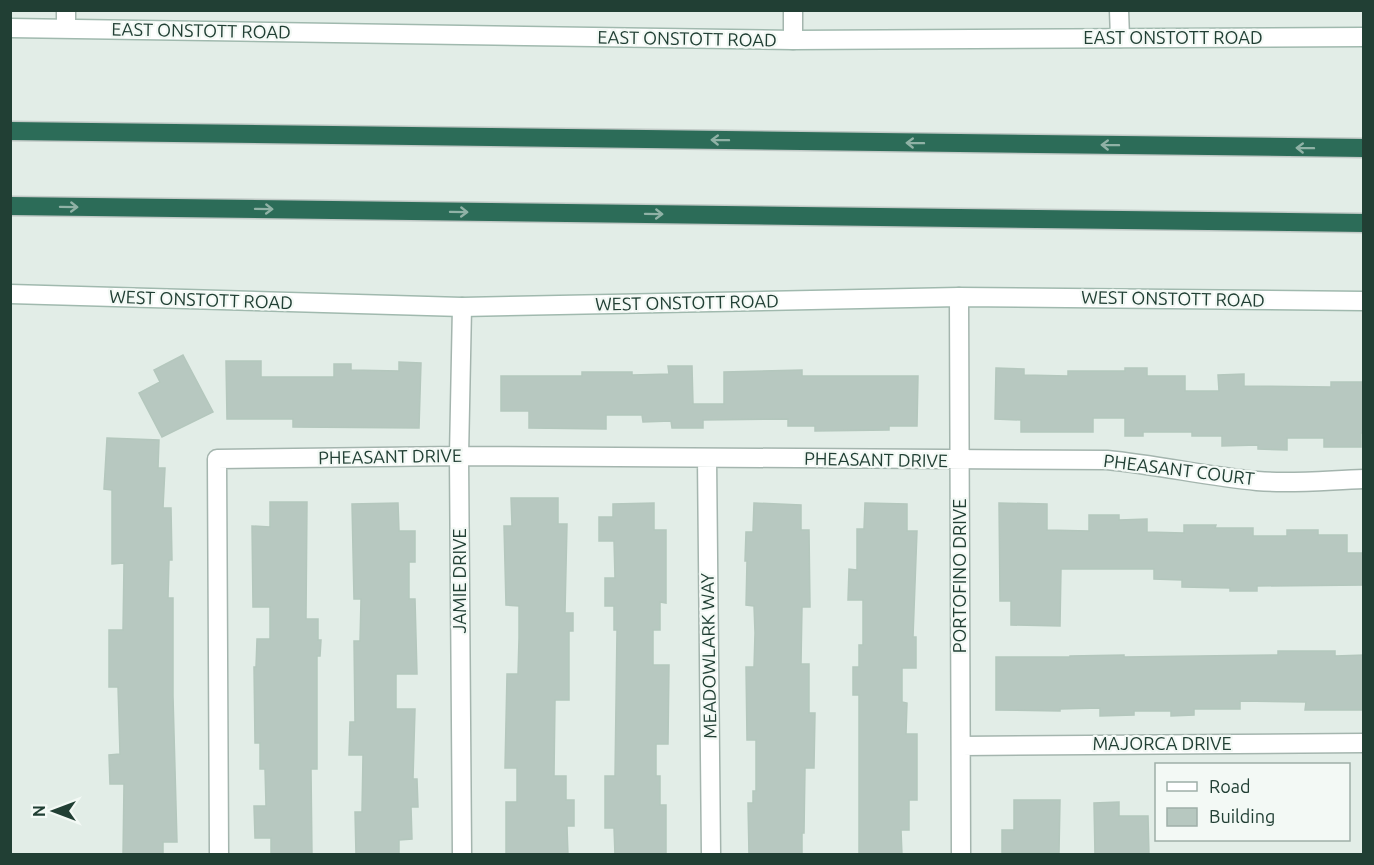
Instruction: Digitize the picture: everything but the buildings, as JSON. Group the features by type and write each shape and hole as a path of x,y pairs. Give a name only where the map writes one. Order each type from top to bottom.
{"highway":[{"path":"10,131 1364,148"},
{"path":"10,206 1364,223"}],"street":[{"path":"793,10 793,40"},
{"path":"1119,10 1120,38"},
{"name":"EAST ONSTOTT ROAD","path":"10,28 66,20 793,40 1364,37"},
{"name":"WEST ONSTOTT ROAD","path":"10,294 462,307 959,297 1364,301"},
{"name":"PORTOFINO DRIVE","path":"959,297 961,855"},
{"name":"JAMIE DRIVE","path":"462,307 459,456 462,855"},
{"name":"PHEASANT DRIVE","path":"219,855 217,459 459,456 959,460"},
{"name":"MEADOWLARK WAY","path":"707,458 711,855"},
{"name":"PHEASANT COURT","path":"959,460 1107,460 1260,481 1364,479"},
{"name":"MAJORCA DRIVE","path":"961,746 1364,743"}]}
